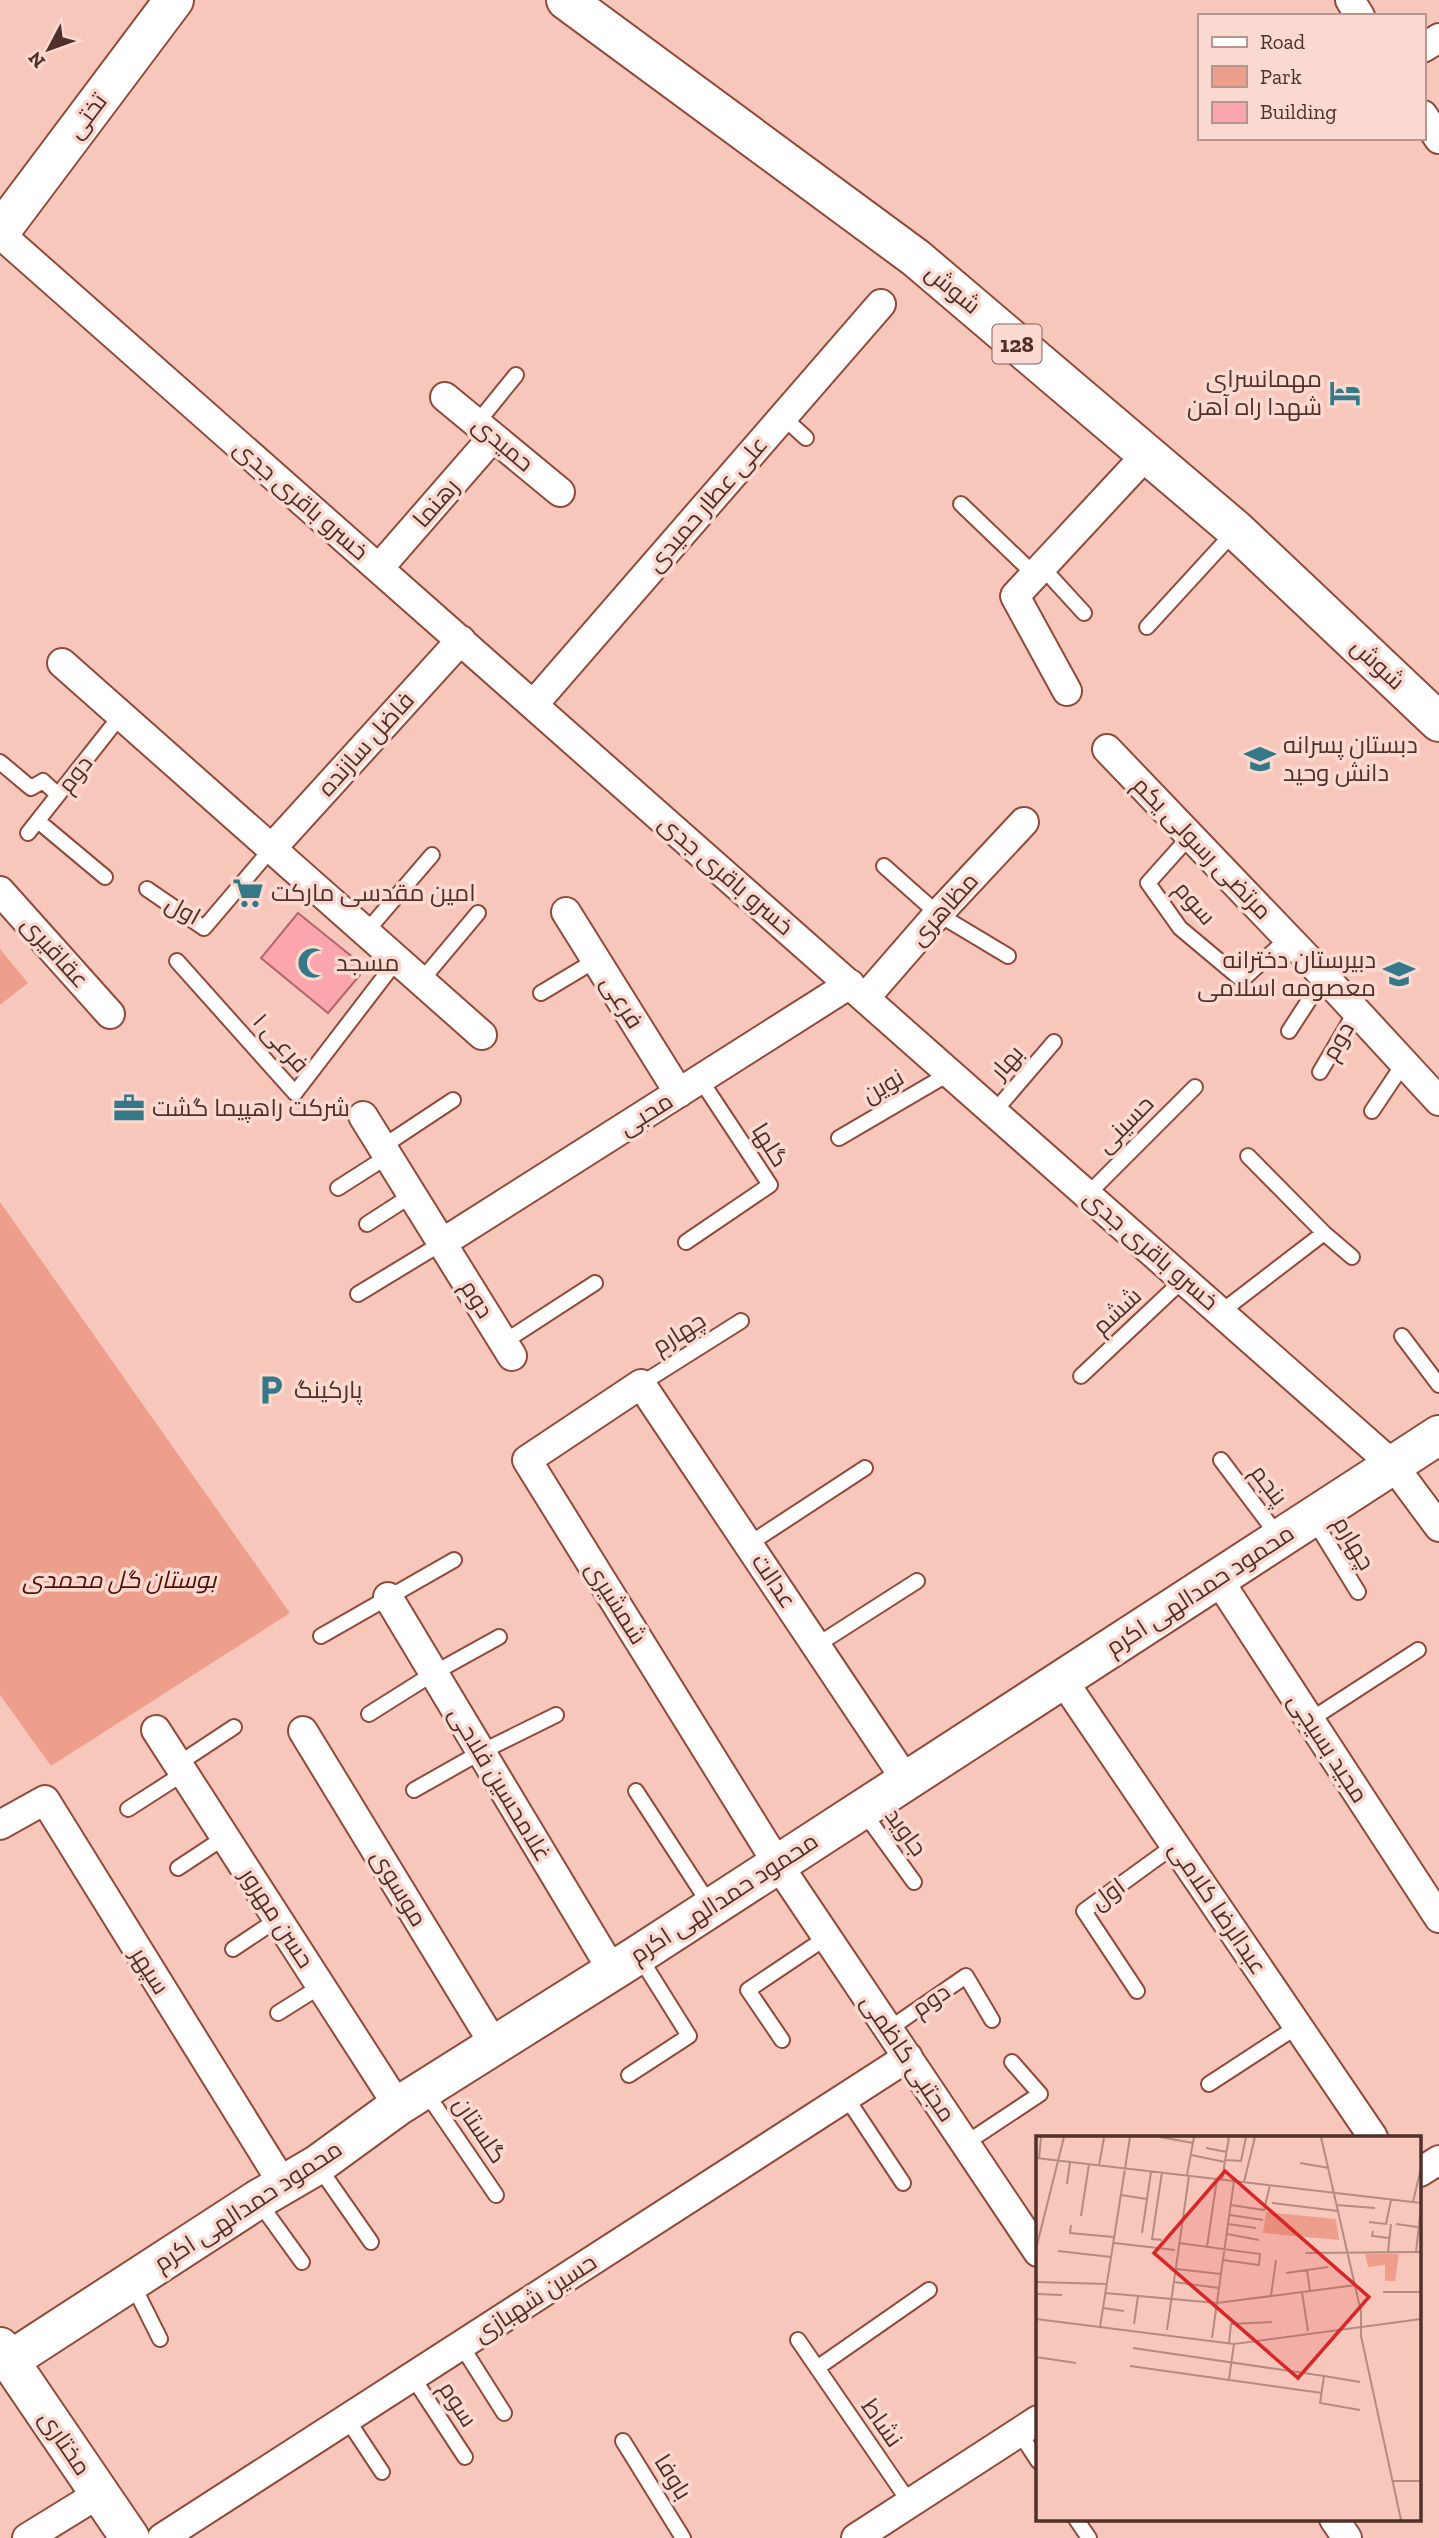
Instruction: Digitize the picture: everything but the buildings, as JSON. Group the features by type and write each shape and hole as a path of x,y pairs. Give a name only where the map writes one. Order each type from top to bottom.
{"street":[{"name":"تختی","path":"0,233 174,0"},
{"name":"شوش","path":"566,0 916,258 1236,530 1439,722"},
{"path":"1425,118 1439,139"},
{"name":"خسرو باقری جدی","path":"0,233 1393,1465 1439,1527"},
{"name":"علی عطار حمیدی","path":"533,705 881,304"},
{"name":"حمیدی","path":"445,397 559,492"},
{"name":"رهنما","path":"379,568 485,430"},
{"path":"1067,691 1015,596 1147,454"},
{"name":"فاضل سازنده","path":"272,848 461,640"},
{"path":"62,663 482,1035"},
{"name":"مرتضی رسولی یکم","path":"1107,749 1439,1101"},
{"name":"مظاهری","path":"858,991 938,914 1024,822"},
{"name":"عقاقیری","path":"0,891 110,1014"},
{"name":"فرعی","path":"566,912 596,960 689,1086"},
{"name":"محبی","path":"442,1243 689,1086 858,991"},
{"path":"363,1116 442,1243"},
{"name":"دوم","path":"442,1243 508,1349"},
{"name":"عدالت","path":"641,1384 906,1780"},
{"name":"شمشیری","path":"641,1384 527,1460 778,1863"},
{"name":"محمود حمدالهی اکرم","path":"4,2354 131,2282 270,2192 317,2165 412,2099 1439,1435"},
{"name":"مجید بسیجی","path":"1218,1579 1439,1917"},
{"name":"غلامحسین فلاحی","path":"388,1597 481,1752 625,1963"},
{"name":"عبدالرضا کلامی","path":"1062,1679 1372,2136"},
{"name":"حسن مهرور","path":"156,1730 321,1986 412,2099"},
{"name":"موسوی","path":"303,1731 495,2046"},
{"name":"سپهر","path":"0,1825 45,1800 270,2192"},
{"name":"مجتبی کاظمی","path":"778,1863 1036,2249"},
{"name":"حسین شهبازی","path":"162,2538 908,2057"},
{"path":"1422,2171 1439,2160"},
{"name":"مختاری","path":"4,2354 131,2538"},
{"path":"856,2538 1029,2426"},
{"path":"27,2538 100,2493"},
{"path":"1335,2520 1347,2538"}],"lane":[{"path":"485,430 516,375"},
{"path":"783,417 806,438"},
{"path":"961,504 1084,613"},
{"path":"1147,626 1236,530"},
{"name":"دوم","path":"105,877 33,827 121,715"},
{"path":"0,762 31,788 43,781 58,795"},
{"name":"سوم","path":"1190,836 1148,883 1180,928 1242,980 1288,938"},
{"name":"اول","path":"147,889 204,928 272,848"},
{"path":"366,932 432,855"},
{"path":"884,866 938,914 1008,956"},
{"path":"421,981 478,912"},
{"name":"فرعی ۱","path":"177,961 295,1093 397,960"},
{"path":"541,993 596,960"},
{"path":"1289,1031 1324,977"},
{"name":"دوم","path":"1320,1072 1356,1011"},
{"name":"بهار","path":"994,1112 1054,1042"},
{"path":"1372,1111 1404,1063"},
{"name":"نوین","path":"839,1138 950,1073"},
{"name":"گلها","path":"686,1242 770,1185 689,1086"},
{"name":"حسینی","path":"1088,1194 1195,1087"},
{"path":"338,1188 453,1100"},
{"path":"1248,1156 1324,1233 1352,1256"},
{"path":"367,1224 412,1195"},
{"path":"1221,1312 1324,1233"},
{"path":"358,1294 442,1243"},
{"name":"ششم","path":"1081,1376 1184,1279"},
{"path":"508,1349 595,1283"},
{"name":"چهارم","path":"641,1384 741,1321"},
{"path":"1402,1336 1439,1385"},
{"name":"پنجم","path":"1221,1460 1280,1538"},
{"path":"749,1544 865,1468"},
{"name":"چهارم","path":"1312,1518 1357,1592"},
{"path":"321,1636 454,1560"},
{"path":"817,1645 916,1581"},
{"path":"369,1714 434,1673 499,1637"},
{"path":"1310,1720 1418,1650"},
{"path":"414,1790 481,1752 556,1715"},
{"path":"128,1809 233,1727"},
{"path":"636,1791 710,1906"},
{"name":"جاوید","path":"861,1809 914,1882"},
{"path":"178,1868 225,1837"},
{"name":"اول","path":"1137,1991 1084,1911 1175,1845"},
{"path":"233,1949 278,1920"},
{"path":"782,2040 748,1990 827,1937"},
{"path":"625,1963 689,2036 629,2075"},
{"name":"دوم","path":"889,2029 966,1976 992,2020"},
{"path":"278,2013 321,1986"},
{"path":"1209,2084 1298,2026"},
{"path":"965,2143 1040,2094 1012,2062"},
{"path":"846,2097 902,2183"},
{"name":"گلستان","path":"412,2099 496,2195"},
{"path":"317,2165 371,2242"},
{"path":"270,2192 302,2262"},
{"path":"131,2282 160,2339"},
{"path":"817,2368 929,2290"},
{"name":"نشاط","path":"798,2340 910,2503"},
{"path":"461,2346 504,2413"},
{"name":"سوم","path":"412,2376 465,2457"},
{"path":"347,2419 382,2472"},
{"path":"1029,2426 1036,2453"},
{"name":"باوفا","path":"624,2441 683,2538"},
{"path":"1077,2520 1089,2538"}],"green space":[{"path":"0,949 28,983 0,1005"},
{"name":"بوستان گل محمدی","path":"0,1202 290,1613 51,1766 0,1695"}],"place":[{"name":"مهمانسرای شهدا راه آهن","path":"1345,393"},
{"name":"دبستان پسرانه دانش وحید","path":"1260,759"},
{"name":"امین مقدسی مارکت","path":"248,893"},
{"name":"مسجد","path":"313,963"},
{"name":"دبیرستان دخترانه معصومه اسلامی","path":"1399,974"},
{"name":"شركت راهپيما گشت","path":"129,1108"},
{"name":"پارکینگ","path":"271,1390"}]}
